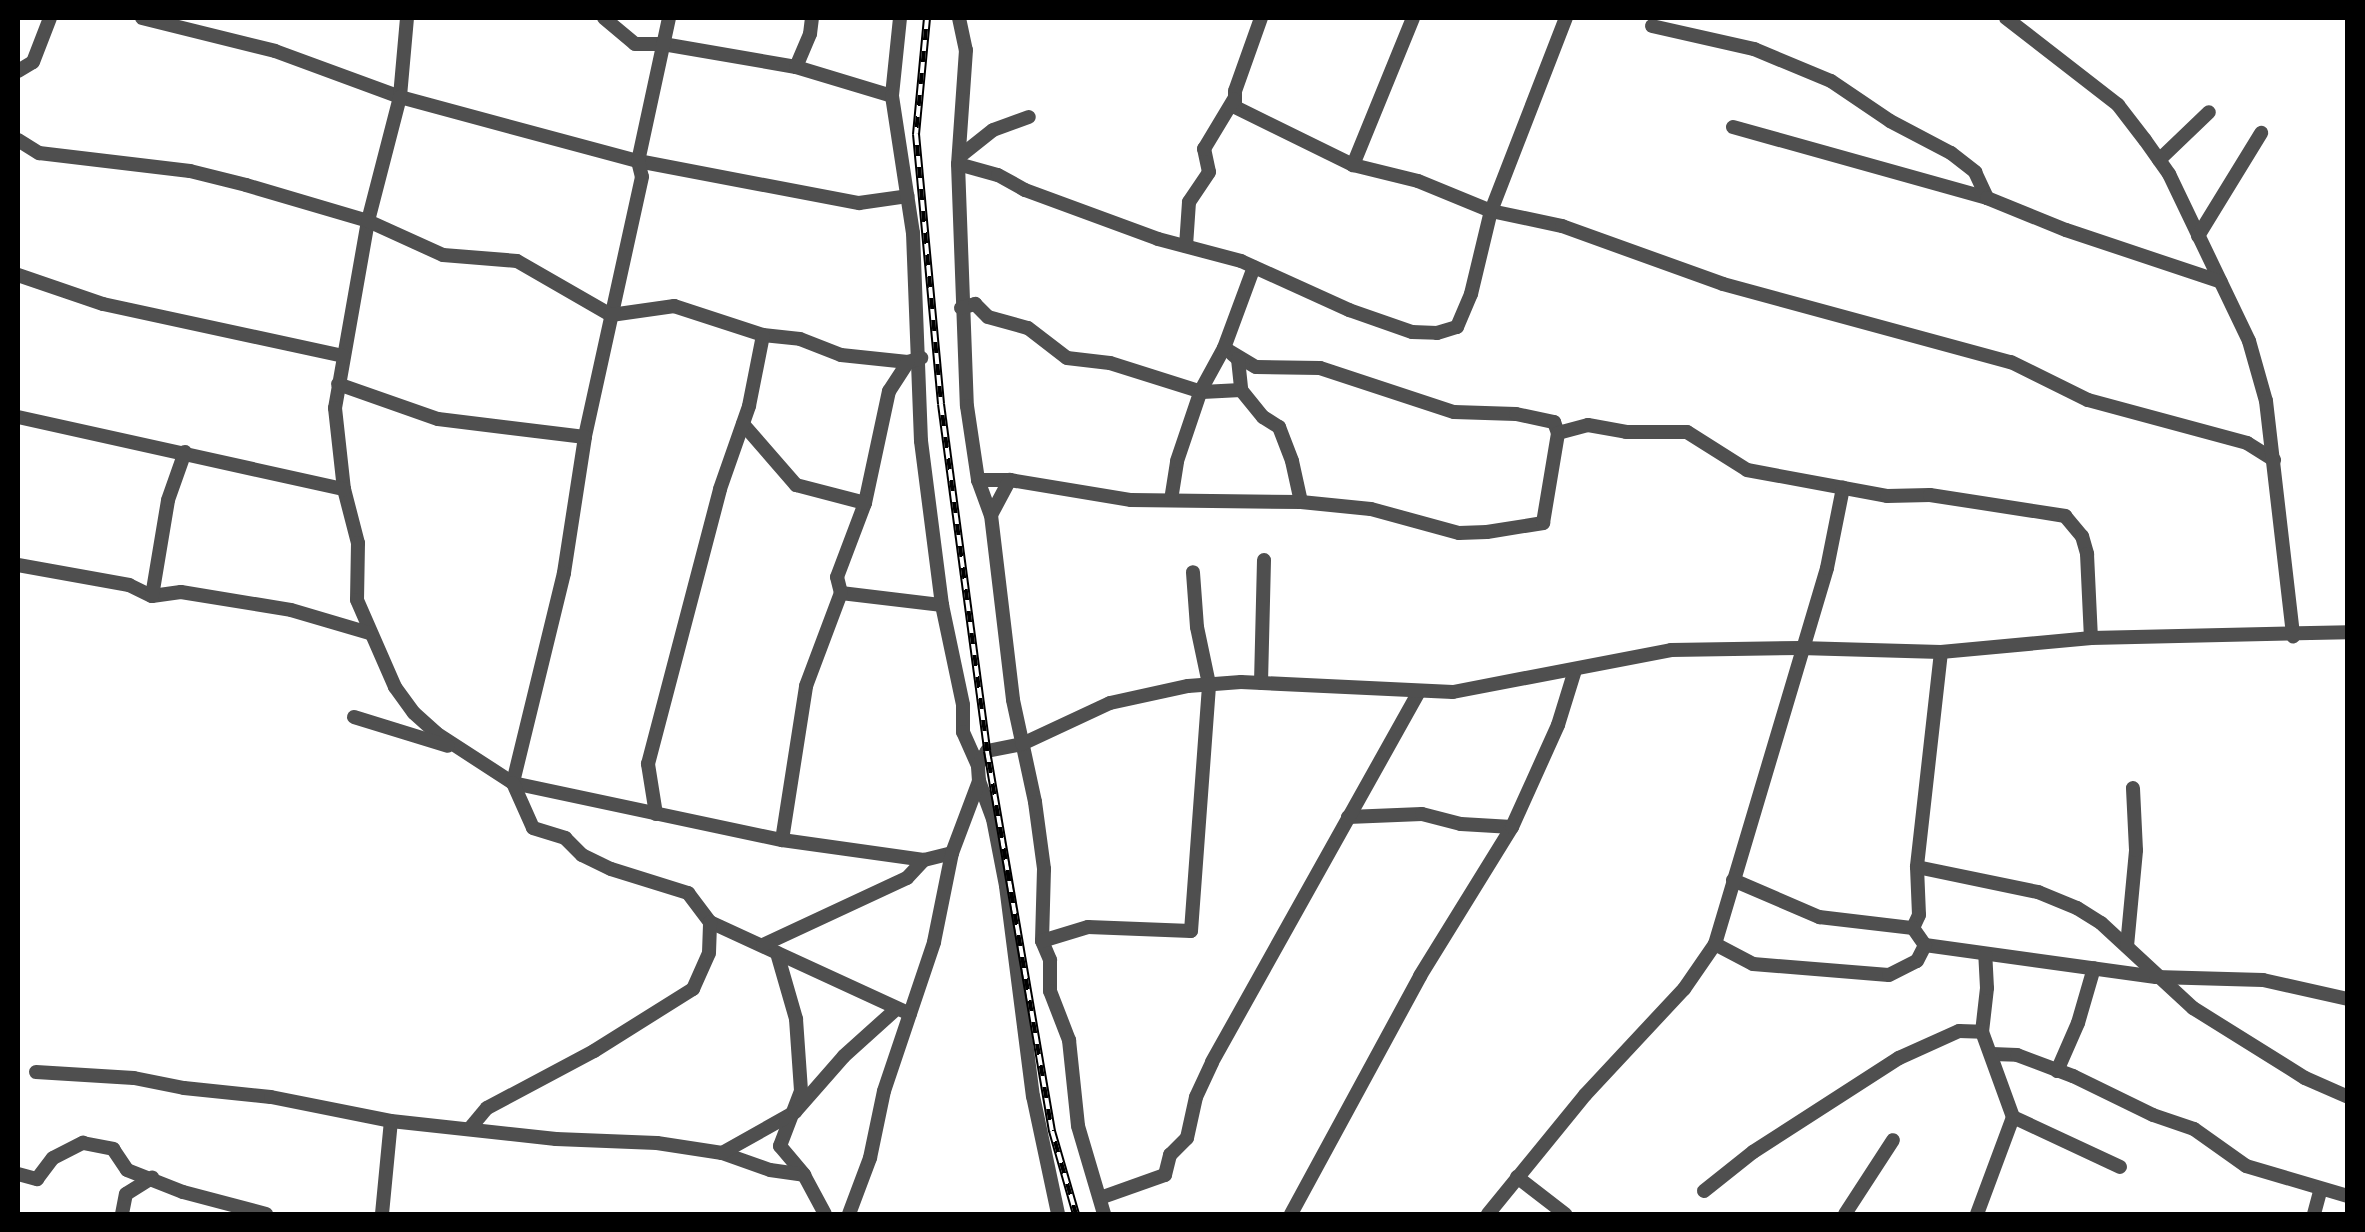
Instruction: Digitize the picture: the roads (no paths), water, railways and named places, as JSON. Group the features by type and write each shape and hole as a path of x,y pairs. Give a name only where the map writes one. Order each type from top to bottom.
{"street":[{"path":"18,71 33,62 50,18"},
{"path":"142,18 274,52 400,96 638,161 859,202 908,196"},
{"path":"406,18 400,96 368,221 335,408 344,489 358,542 357,600 396,687 414,713 458,749 512,783 782,840 924,860 952,853"},
{"path":"604,18 635,44 663,44 796,66 892,96"},
{"path":"669,18 638,161 642,176 585,437 564,572 512,783 533,828 565,838 582,855 612,869 688,892 710,922 910,1014"},
{"path":"796,66 810,34 812,18"},
{"path":"900,18 892,96 908,196 914,360 920,374 920,441 942,606 962,705 962,732 993,819 1006,886 1033,1096 1058,1214"},
{"path":"959,18 966,50 958,161 960,308 978,480 991,515 1022,744 1030,770 1044,869 1042,941 1050,960 1050,991 1069,1040 1078,1126 1104,1214"},
{"path":"1186,246 1189,202 1209,172 1204,149 1234,100 1261,18"},
{"path":"1354,165 1413,18"},
{"path":"958,161 1186,246 1254,266 1349,310 1412,332 1437,334 1456,327 1471,294 1491,211 1566,18"},
{"path":"2006,18 2118,104 2159,160 2249,340 2266,401 2293,636"},
{"path":"1652,26 1754,49 1832,80 1890,121 1951,152 1976,172 1987,198"},
{"path":"1234,100 1240,112 1354,165 1418,181 1491,211 1562,226 1723,284 2011,362 2088,400 2247,443 2274,460"},
{"path":"2159,160 2208,112"},
{"path":"958,161 993,130 1029,116"},
{"path":"1733,127 1987,198 2080,236 2221,282"},
{"path":"2198,236 2261,133"},
{"path":"18,140 40,153 190,171 368,221 443,255 517,261 611,315 674,306 763,335 800,338 841,355 914,360"},
{"path":"1171,500 1176,461 1254,266"},
{"path":"18,275 103,304 343,356"},
{"path":"960,308 976,304 988,317 1028,328 1067,358 1110,363 1201,391 1241,390"},
{"path":"656,814 648,764 720,489 743,424 763,335"},
{"path":"978,480 1010,480 1131,500 1301,502 1371,509 1460,533 1532,527 1542,524 1548,516 1558,433 1554,422 1516,414 1454,412 1320,368 1256,367 1224,348"},
{"path":"1224,348 1238,359 1241,390 1263,417 1278,427 1292,461 1301,502"},
{"path":"782,840 806,686 841,594 837,577 865,503 889,391 914,360"},
{"path":"338,384 438,419 585,437"},
{"path":"18,417 344,489"},
{"path":"743,424 796,485 865,503"},
{"path":"1558,433 1588,425 1626,432 1687,432 1747,470 1843,488 2065,516 2082,536 2087,554 2091,638"},
{"path":"152,596 168,500 185,452"},
{"path":"1176,461 1193,502"},
{"path":"991,515 1010,480"},
{"path":"1488,1214 1684,989 1715,944 1800,648 1827,568 1843,488"},
{"path":"1262,683 1264,560"},
{"path":"18,564 129,586 152,596 181,592 291,610 369,632"},
{"path":"1042,941 1088,928 1191,931 1208,684 1197,627 1193,572"},
{"path":"841,594 942,606"},
{"path":"849,1214 870,1158 884,1091 934,942 952,853 987,751 1022,744 1110,703 1208,684 1453,692 1671,650 1941,652 2091,638 2348,632"},
{"path":"1913,928 1918,915 1918,867 1941,652"},
{"path":"1291,1214 1420,976 1512,827 1558,725 1574,670"},
{"path":"1100,1198 1165,1174 1170,1155 1187,1138 1196,1097 1212,1062 1419,692"},
{"path":"354,717 458,749"},
{"path":"2127,946 2136,850 2133,788"},
{"path":"1348,817 1422,814 1462,824 1512,827"},
{"path":"770,949 907,878 924,860"},
{"path":"1918,867 2038,892 2077,908 2127,946 2193,1008 2305,1078 2348,1097"},
{"path":"1733,880 1819,916 1913,928 1925,945 2156,977 2263,980 2348,999"},
{"path":"471,1128 487,1108 594,1051 693,989 708,953 710,922"},
{"path":"1715,944 1753,964 1889,976 1917,961 1925,945"},
{"path":"770,949 796,1019 801,1091 780,1146 804,1175 825,1214"},
{"path":"1977,1214 2013,1117 1982,1032 1987,988 1985,955"},
{"path":"2057,1070 2078,1023 2094,968"},
{"path":"722,1153 796,1112 844,1056 895,1010"},
{"path":"1704,1191 1752,1152 1899,1058 1959,1031 1982,1032"},
{"path":"1992,1054 2017,1056 2057,1070 2153,1115 2194,1129 2246,1166 2320,1191 2348,1196"},
{"path":"36,1072 134,1078 184,1088 271,1096 391,1122 556,1139 657,1143 722,1153 804,1175"},
{"path":"2013,1117 2120,1167"},
{"path":"382,1214 391,1122"},
{"path":"1847,1214 1893,1140"},
{"path":"18,1174 37,1179 52,1158 83,1142 114,1148 127,1170 183,1192 266,1214"},
{"path":"1517,1177 1566,1214"},
{"path":"122,1214 126,1194 153,1178"},
{"path":"2314,1214 2320,1191"}],"railway":[{"path":"927,18 916,134 941,404 987,751 1052,1131 1076,1214"}]}
